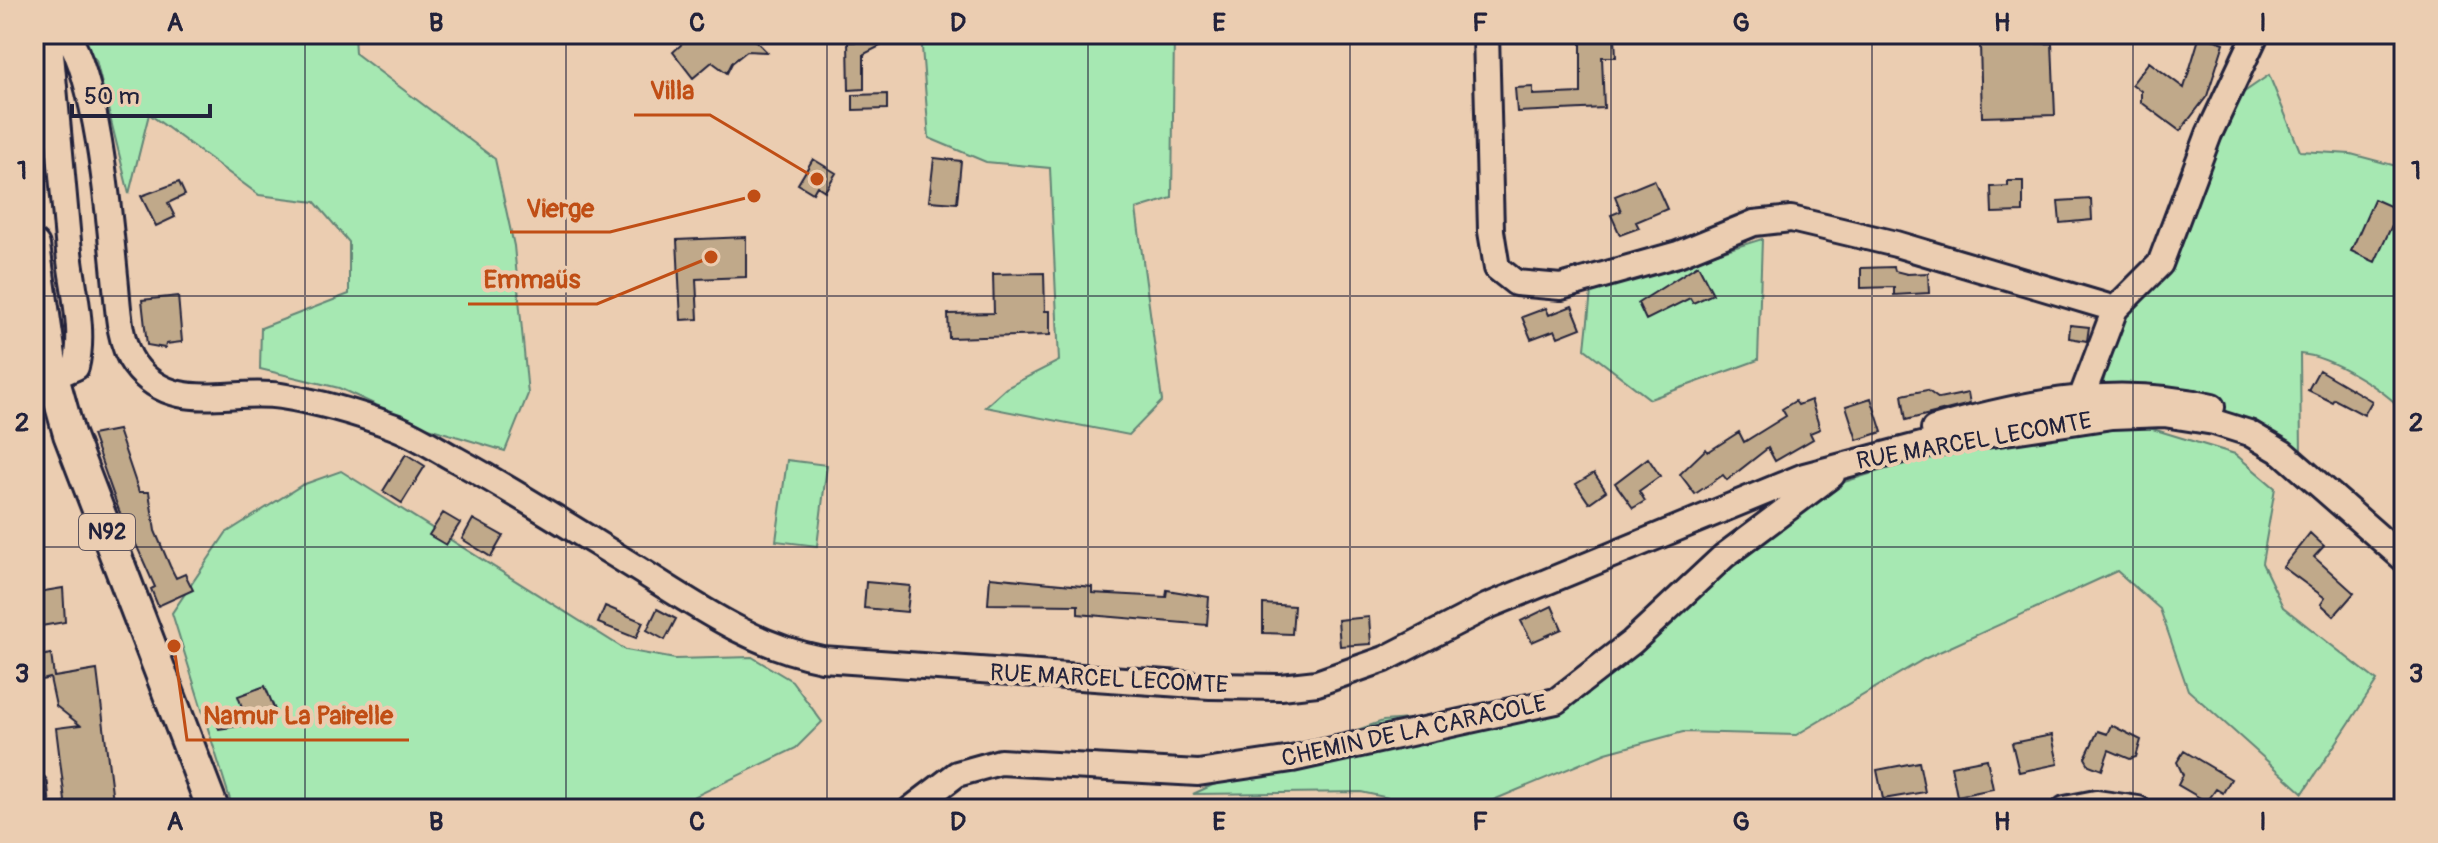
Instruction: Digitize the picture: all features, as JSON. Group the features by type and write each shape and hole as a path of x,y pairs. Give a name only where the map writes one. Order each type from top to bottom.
{"main road":[{"name":"N92","path":"34,246 53,377 69,434 213,809"}],"street":[{"path":"34,401 53,377 76,367 82,339 73,293 57,130 50,43 54,34"},
{"name":"RUE MARCEL LECOMTE","path":"67,34 82,64 108,204 124,339 134,364 163,388 194,398 278,395 327,405 396,427 512,490 733,627 789,653 822,659 1210,686 1281,687 1317,683 1385,659 1488,606 1735,503 1848,464 1999,431 2112,416 2164,414 2214,422 2249,433 2283,453 2404,559"},
{"path":"1486,34 1491,231 1497,268 1516,283 1561,287 1678,254 1754,223 1791,219 1896,244 2115,309"},
{"path":"2082,396 2115,309 2160,264 2209,134 2256,34"},
{"path":"1848,464 1892,441 1996,411 2082,396 2170,398 2259,423 2306,455 2334,498"},
{"name":"CHEMIN DE LA CARACOLE","path":"911,809 957,774 1000,762 1198,773 1292,759 1556,701 1632,642 1724,556 1848,464"},
{"path":"34,786 36,809"},
{"path":"2065,809 2096,803 2138,809"}],"green space":[{"path":"73,34 354,34 355,53 495,159 514,246 528,394 505,451 422,426 339,388 260,369 261,328 349,294 349,242 315,202 259,195 149,114 129,194 96,60"},
{"path":"921,34 1174,34 1172,198 1136,209 1162,401 1129,435 985,407 1006,388 1059,361 1050,168 986,162 929,138"},
{"path":"2269,75 2300,151 2351,154 2404,168 2404,412 2356,375 2326,361 2300,354 2301,456 2101,391 2117,325 2172,257 2240,95"},
{"path":"1762,239 1758,360 1650,399 1585,349 1591,292"},
{"path":"2126,421 2235,454 2275,488 2262,563 2283,607 2377,681 2303,793 2188,690 2160,609 2117,571 1924,659 1796,735 1683,732 1606,753 1472,809 1439,809 1361,792 1193,794 1254,766 1383,721 1451,716 1543,697 1822,489 1901,464"},
{"path":"787,460 827,465 817,546 776,541"},
{"path":"341,471 626,650 675,659 752,657 792,681 822,722 796,748 683,802 676,809 233,809 172,613 226,533 302,485"}],"building":[{"path":"693,34 749,34 767,52 747,51 732,63 727,73 712,62 693,78 673,52"},
{"path":"2200,35 2224,43 2207,96 2180,131 2141,102 2141,91 2132,84 2149,62 2184,88"},
{"path":"1615,37 1616,57 1602,57 1604,108 1517,112 1515,88 1533,87 1533,95 1581,93 1581,38"},
{"path":"892,40 864,54 864,89 849,90 848,42"},
{"path":"2052,43 2055,115 1982,117 1980,44"},
{"path":"887,94 887,109 853,110 853,95"},
{"path":"934,158 961,161 957,203 929,201"},
{"path":"813,159 836,173 825,191 817,186 813,193 798,184"},
{"path":"1654,180 1667,209 1636,222 1639,228 1620,235 1611,215 1621,211 1615,196"},
{"path":"2008,181 2023,181 2023,212 1992,213 1991,187 2008,186"},
{"path":"179,182 185,195 168,203 175,217 156,226 141,196"},
{"path":"2091,199 2092,220 2060,223 2058,201"},
{"path":"2374,199 2399,210 2375,262 2351,251"},
{"path":"746,237 746,277 696,279 698,319 681,320 677,240"},
{"path":"1698,265 1713,294 1693,303 1690,298 1646,320 1638,303"},
{"path":"1894,267 1895,271 1907,274 1928,273 1929,293 1894,295 1894,287 1861,288 1861,268"},
{"path":"1044,273 1045,311 1050,311 1050,335 949,338 948,314 994,313 993,274"},
{"path":"178,296 182,342 166,344 165,348 147,345 142,300"},
{"path":"1572,306 1581,328 1558,337 1555,330 1531,339 1522,317 1546,308 1549,315"},
{"path":"2070,325 2089,327 2087,341 2069,338"},
{"path":"2319,370 2372,401 2364,415 2308,390"},
{"path":"1927,390 1939,399 1968,393 1970,404 1906,420 1902,395"},
{"path":"1871,398 1882,432 1857,440 1846,406"},
{"path":"1811,400 1820,429 1810,433 1813,439 1775,461 1768,448 1727,480 1723,475 1695,494 1680,474 1706,449 1708,452 1739,432 1744,442 1786,416 1782,409 1795,401 1798,405"},
{"path":"118,430 139,492 149,492 155,531 170,566 176,578 185,574 193,590 158,606 151,589 155,587 135,542 131,544 92,435"},
{"path":"406,454 425,466 402,503 383,491"},
{"path":"1648,458 1660,476 1639,491 1645,501 1633,508 1615,483"},
{"path":"1594,473 1606,491 1589,503 1576,484"},
{"path":"443,513 460,523 446,545 429,535"},
{"path":"473,519 503,536 491,557 462,539"},
{"path":"2310,533 2324,546 2314,557 2354,593 2334,616 2321,604 2325,598 2283,567"},
{"path":"990,577 1092,587 1092,593 1166,597 1167,590 1209,597 1207,625 1078,614 1078,605 988,604"},
{"path":"866,582 910,586 907,612 864,608"},
{"path":"63,588 65,622 41,626 38,592"},
{"path":"1263,604 1294,606 1292,634 1263,633"},
{"path":"605,606 643,622 636,638 598,623"},
{"path":"1552,606 1562,629 1532,642 1521,621"},
{"path":"657,609 676,619 665,640 647,630"},
{"path":"1369,617 1371,644 1340,646 1338,620"},
{"path":"51,654 54,677 97,670 114,809 66,809 56,728 80,725 56,706 50,678 34,682 34,657"},
{"path":"265,686 277,715 259,723 219,729 216,721 243,710 238,696"},
{"path":"2111,725 2141,740 2136,757 2130,759 2109,750 2102,770 2089,765 2085,758 2098,731 2107,734"},
{"path":"2052,735 2058,764 2019,772 2012,743"},
{"path":"2184,751 2231,779 2223,793 2216,789 2207,802 2178,785 2183,775 2177,762"},
{"path":"1987,759 1993,789 1957,796 1951,766"},
{"path":"1919,762 1925,792 1883,799 1877,770"}],"place":[{"name":"Villa","path":"817,179"},
{"name":"Vierge","path":"754,196"},
{"name":"Emmaüs","path":"711,257"},
{"name":"Namur La Pairelle","path":"174,646"}]}
